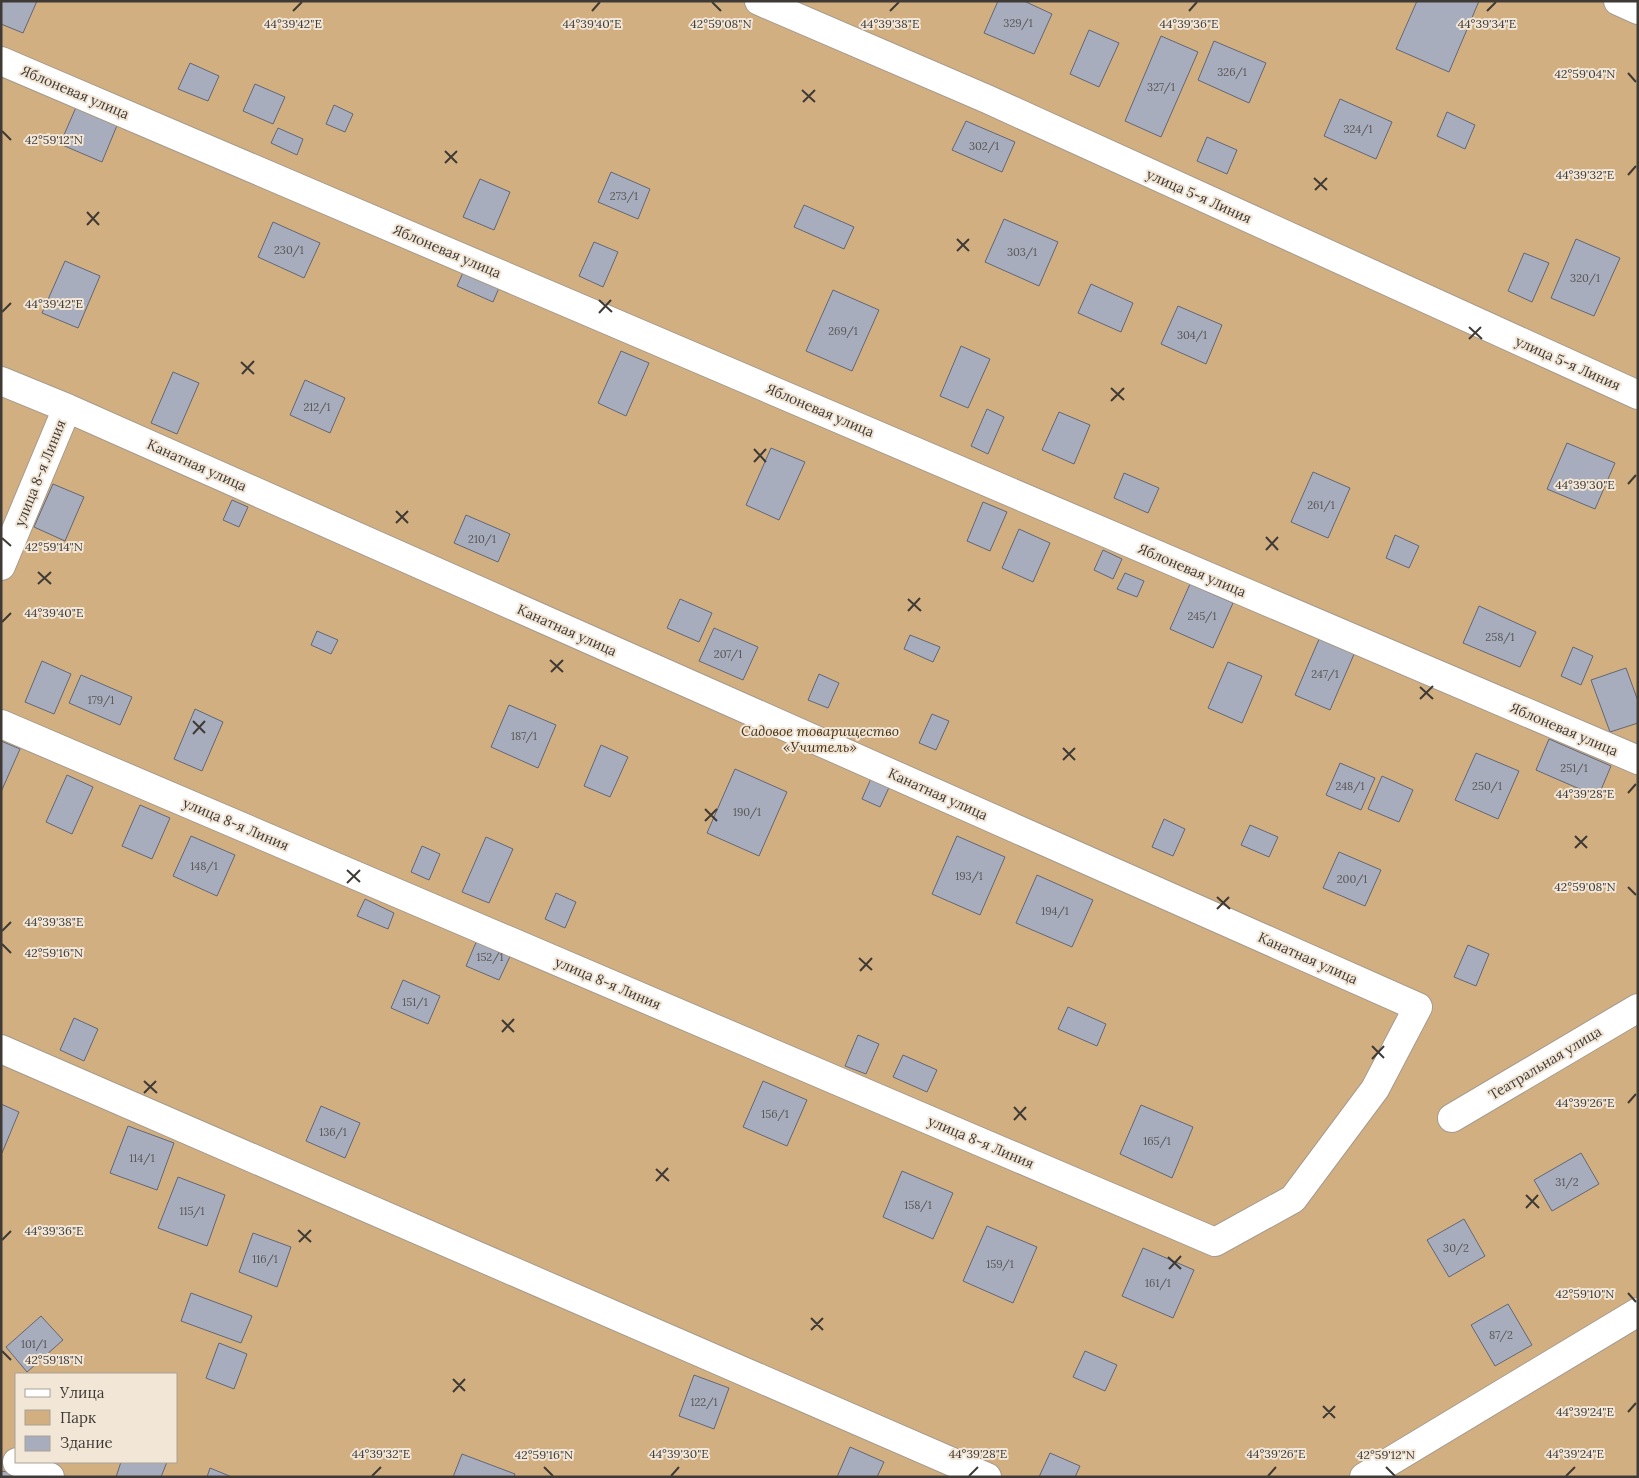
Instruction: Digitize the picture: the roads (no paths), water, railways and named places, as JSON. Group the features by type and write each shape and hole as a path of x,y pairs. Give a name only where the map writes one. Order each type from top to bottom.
{"street":[{"name":"улица 5-я Линия","path":"758,1 987,99 1638,395"},
{"path":"1618,1 1638,10"},
{"name":"Яблоневая улица","path":"1,61 1638,760"},
{"name":"Канатная улица","path":"1,381 67,408 1418,1007 1375,1089 1293,1199 1215,1242"},
{"name":"улица 8-я Линия","path":"1,566 67,408"},
{"name":"улица 8-я Линия","path":"1,724 1215,1242"},
{"name":"Театральная улица","path":"1452,1118 1638,1008"},
{"path":"1,1049 987,1477"},
{"path":"1364,1477 1638,1312"},
{"path":"1,1455 15,1462"},
{"path":"18,1463 50,1477"}],"park label":[{"name":"Садовое товарищество «Учитель»","path":"820,740"}]}
